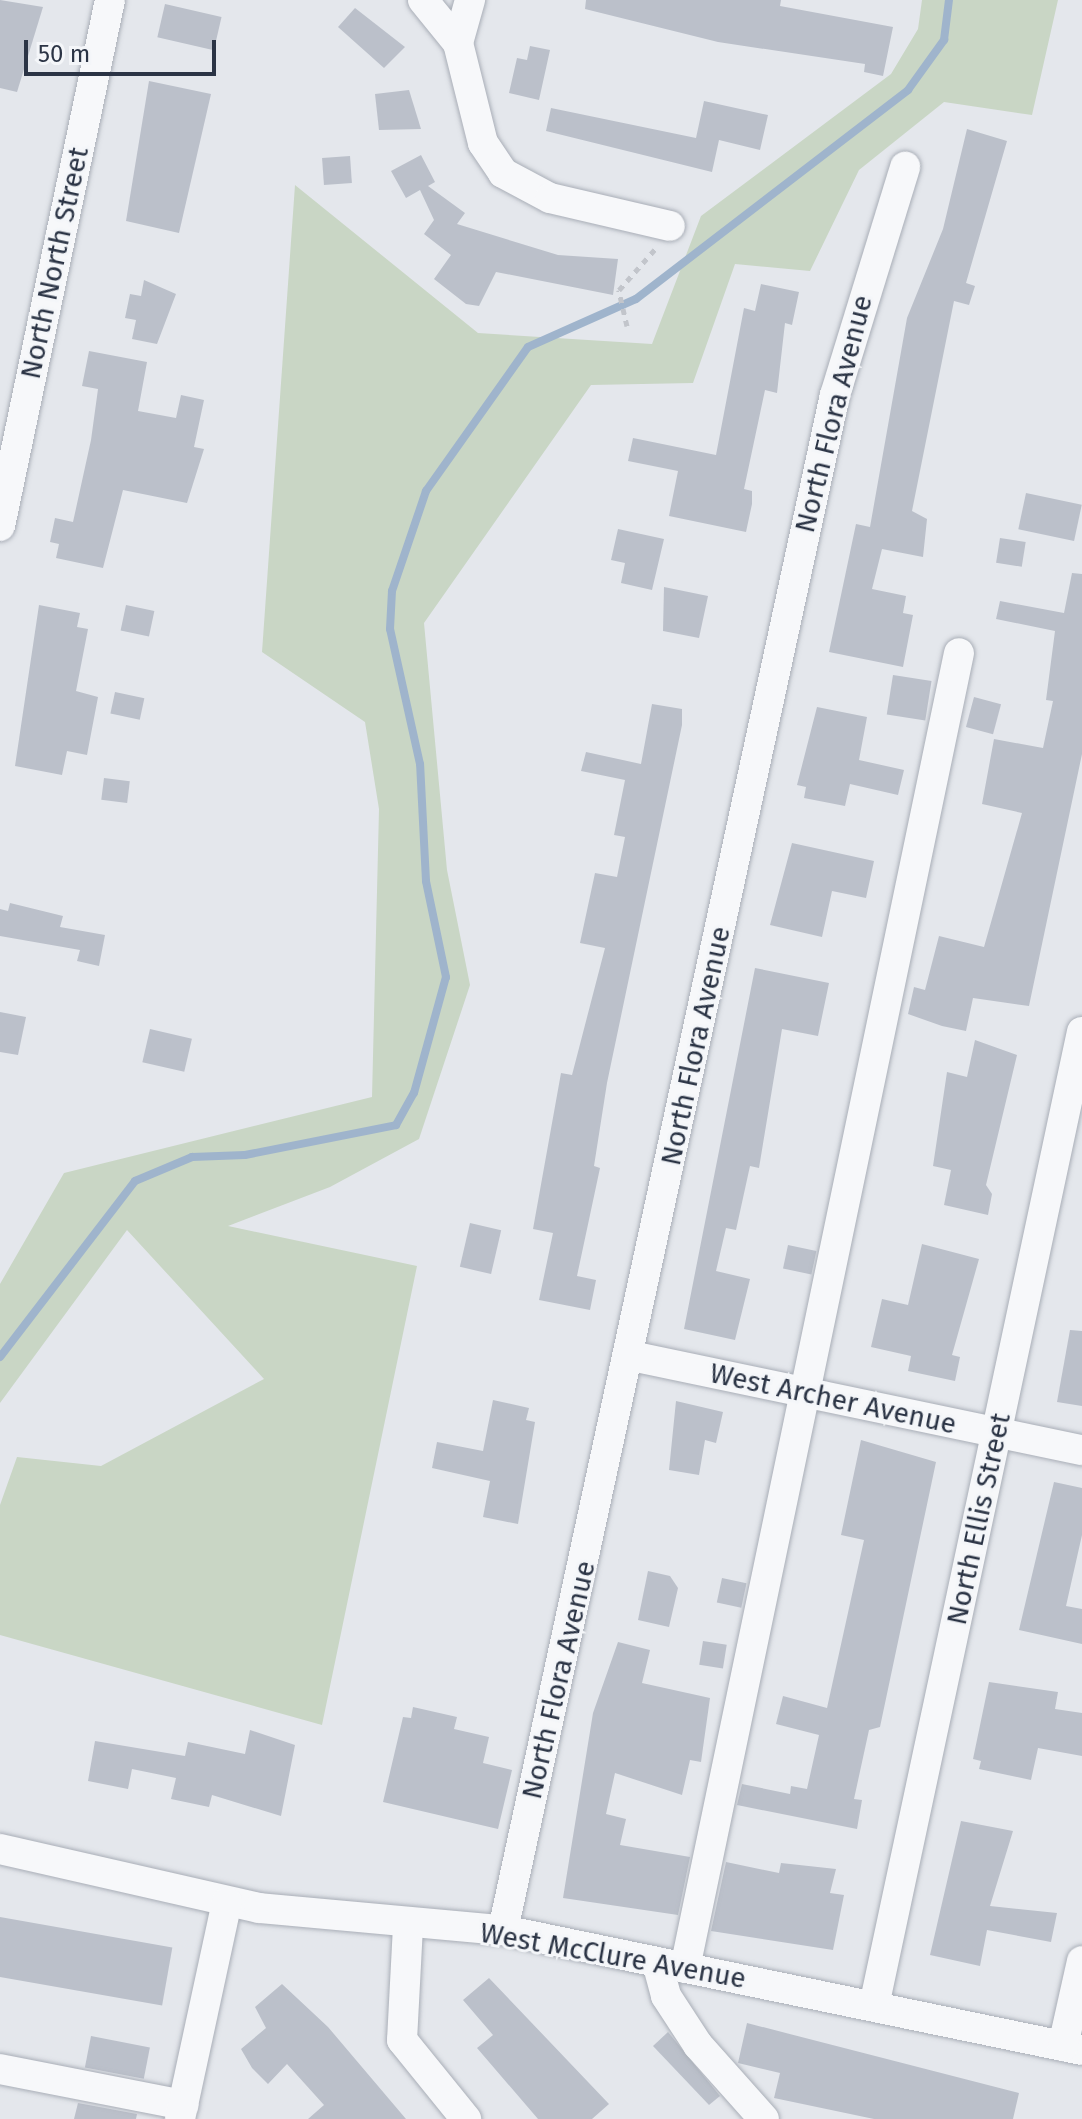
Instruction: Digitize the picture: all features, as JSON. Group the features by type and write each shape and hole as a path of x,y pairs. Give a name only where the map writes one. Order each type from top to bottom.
{"street":[{"name":"North North Street","path":"0,526 110,0"},
{"path":"423,0 458,43 483,143 514,183 668,225"},
{"path":"458,43 470,0"},
{"name":"North Flora Avenue","path":"503,1930 631,1356 828,423 905,167"},
{"path":"764,2119 698,2045 666,1996 805,1393 959,653"},
{"name":"North Ellis Street","path":"874,2006 1082,1032"},
{"name":"West Archer Avenue","path":"631,1356 1082,1450"},
{"name":"West McClure Avenue","path":"2,1858 227,1902 408,1926 503,1930 1072,2048"},
{"path":"0,2069 182,2112 227,1902"},
{"path":"408,1926 402,2040 466,2119"},
{"path":"1072,2048 1082,1961"}],"path":[{"path":"627,324 619,290 651,262 668,225"}],"green space":[{"path":"922,0 1058,0 1032,115 944,102 859,170 810,271 735,264 693,383 591,385 424,623 447,870 470,985 419,1139 330,1187 228,1226 417,1266 322,1725 0,1635 0,1505 17,1457 101,1466 264,1379 127,1230 0,1403 0,1284 64,1173 372,1097 379,809 365,722 262,652 295,185 478,333 652,344 701,216 891,74 918,29"}],"building":[{"path":"0,0 43,7 17,92 0,88"},
{"path":"586,0 781,0 780,6 893,27 883,76 864,72 865,64 718,42 585,9"},
{"path":"165,4 222,17 214,50 157,37"},
{"path":"355,8 405,47 384,68 338,27"},
{"path":"530,46 550,50 539,100 509,93 517,58 527,60"},
{"path":"149,81 211,94 179,233 126,221"},
{"path":"409,90 421,129 379,130 375,94"},
{"path":"704,101 768,115 760,150 719,140 712,172 546,131 551,108 696,138"},
{"path":"967,129 1007,141 966,283 975,286 969,305 954,301 912,511 927,519 923,557 882,549 872,589 906,596 903,613 913,615 903,667 829,652 856,524 870,527 907,318 943,229"},
{"path":"421,155 435,182 428,186 465,213 457,224 558,255 618,259 613,295 496,272 479,306 466,304 434,279 451,255 424,234 434,220 420,190 406,198 391,171"},
{"path":"350,156 352,183 324,185 322,158"},
{"path":"144,280 176,294 157,344 132,339 136,320 125,318 130,294 141,296"},
{"path":"761,284 799,292 792,325 785,323 777,393 765,390 744,489 752,491 746,532 669,516 678,471 628,461 633,438 716,455 744,308 755,311"},
{"path":"89,351 147,362 138,411 176,418 181,395 204,400 194,447 204,449 187,503 123,490 103,568 56,558 59,544 50,542 55,518 73,522 91,440 98,389 82,386"},
{"path":"1026,493 1082,505 1074,541 1018,529"},
{"path":"618,529 664,539 652,590 621,583 625,563 611,560"},
{"path":"1000,538 1026,542 1022,567 996,563"},
{"path":"1072,573 1082,574 1082,754 1029,1006 973,998 966,1031 942,1026 908,1014 914,987 925,990 939,936 984,947 1022,813 982,804 994,739 1043,748 1053,701 1046,700 1055,631 996,619 1000,601 1064,613"},
{"path":"664,587 708,596 699,638 663,631"},
{"path":"39,605 80,613 77,627 88,629 76,691 98,697 87,755 67,751 62,775 15,766"},
{"path":"126,605 154,611 149,636 121,630"},
{"path":"893,675 932,681 925,721 887,715"},
{"path":"115,692 144,698 140,720 110,714"},
{"path":"974,697 1001,704 993,734 966,727"},
{"path":"652,704 682,709 682,725 607,1083 594,1166 600,1168 577,1276 596,1280 590,1310 539,1300 553,1233 533,1229 561,1073 572,1075 605,948 580,943 595,873 617,877 625,837 614,835 625,780 581,771 586,752 641,764"},
{"path":"817,707 867,717 859,760 904,770 898,795 850,784 845,806 804,798 806,787 797,785"},
{"path":"104,778 130,781 127,803 101,800"},
{"path":"792,843 874,861 866,898 832,891 822,937 770,925"},
{"path":"10,903 63,916 60,927 105,935 99,966 77,961 80,950 0,936 0,909 8,911"},
{"path":"755,968 829,983 818,1036 782,1029 759,1168 750,1166 736,1230 726,1228 716,1271 750,1279 735,1340 684,1329"},
{"path":"0,1012 26,1017 18,1055 0,1052"},
{"path":"150,1029 192,1039 184,1072 142,1062"},
{"path":"975,1040 1017,1055 986,1185 992,1194 988,1215 944,1205 951,1170 933,1166 947,1072 967,1077"},
{"path":"470,1223 501,1230 491,1274 460,1267"},
{"path":"922,1244 979,1259 952,1355 960,1357 955,1381 908,1371 911,1356 871,1347 882,1299 908,1305"},
{"path":"788,1245 816,1251 811,1275 783,1268"},
{"path":"1070,1330 1082,1331 1082,1406 1057,1402"},
{"path":"493,1400 529,1408 526,1420 535,1422 518,1524 483,1517 490,1481 432,1468 437,1442 483,1451"},
{"path":"676,1401 723,1412 716,1443 705,1440 699,1475 669,1470"},
{"path":"861,1440 936,1462 880,1727 869,1730 854,1799 862,1800 857,1829 737,1805 742,1784 790,1794 791,1786 807,1789 819,1735 776,1724 783,1696 827,1708 864,1540 841,1535"},
{"path":"1054,1482 1082,1488 1082,1535 1066,1606 1082,1609 1082,1644 1019,1630"},
{"path":"648,1571 670,1576 678,1588 669,1627 638,1620"},
{"path":"722,1578 746,1583 741,1608 717,1602"},
{"path":"703,1641 727,1645 723,1668 699,1665"},
{"path":"618,1642 650,1650 642,1683 710,1698 701,1762 690,1760 682,1795 615,1773 606,1814 626,1819 620,1845 690,1857 678,1915 563,1898 593,1713"},
{"path":"989,1682 1058,1692 1055,1709 1082,1713 1082,1756 1038,1748 1031,1780 979,1769 981,1761 973,1759"},
{"path":"413,1707 457,1717 454,1729 489,1737 483,1763 512,1770 498,1829 383,1802 403,1717 411,1718"},
{"path":"250,1730 295,1745 281,1816 212,1795 209,1807 171,1799 176,1778 132,1769 128,1789 88,1781 95,1741 185,1756 188,1742 245,1754"},
{"path":"961,1821 1013,1831 990,1906 1057,1913 1051,1942 987,1930 980,1966 930,1955"},
{"path":"726,1862 779,1873 781,1863 836,1869 830,1893 844,1895 833,1950 711,1931"},
{"path":"0,1917 172,1947 162,2005 0,1977"},
{"path":"489,1978 609,2104 592,2119 538,2119 477,2048 493,2035 463,2000"},
{"path":"282,1984 328,2027 406,2119 308,2119 324,2105 287,2064 268,2084 252,2068 241,2049 266,2028 255,2007"},
{"path":"747,2023 1019,2093 1013,2119 874,2119 774,2098 780,2073 738,2063"},
{"path":"668,2032 720,2096 709,2105 653,2046"},
{"path":"91,2036 150,2047 144,2079 85,2067"},
{"path":"78,2103 137,2114 136,2119 74,2119"}],"waterway":[{"path":"0,1357 135,1181 192,1157 245,1155 396,1125 414,1093 446,977 426,881 420,764 390,629 392,591 426,491 528,347 636,299 908,90 944,40 949,0"}]}
